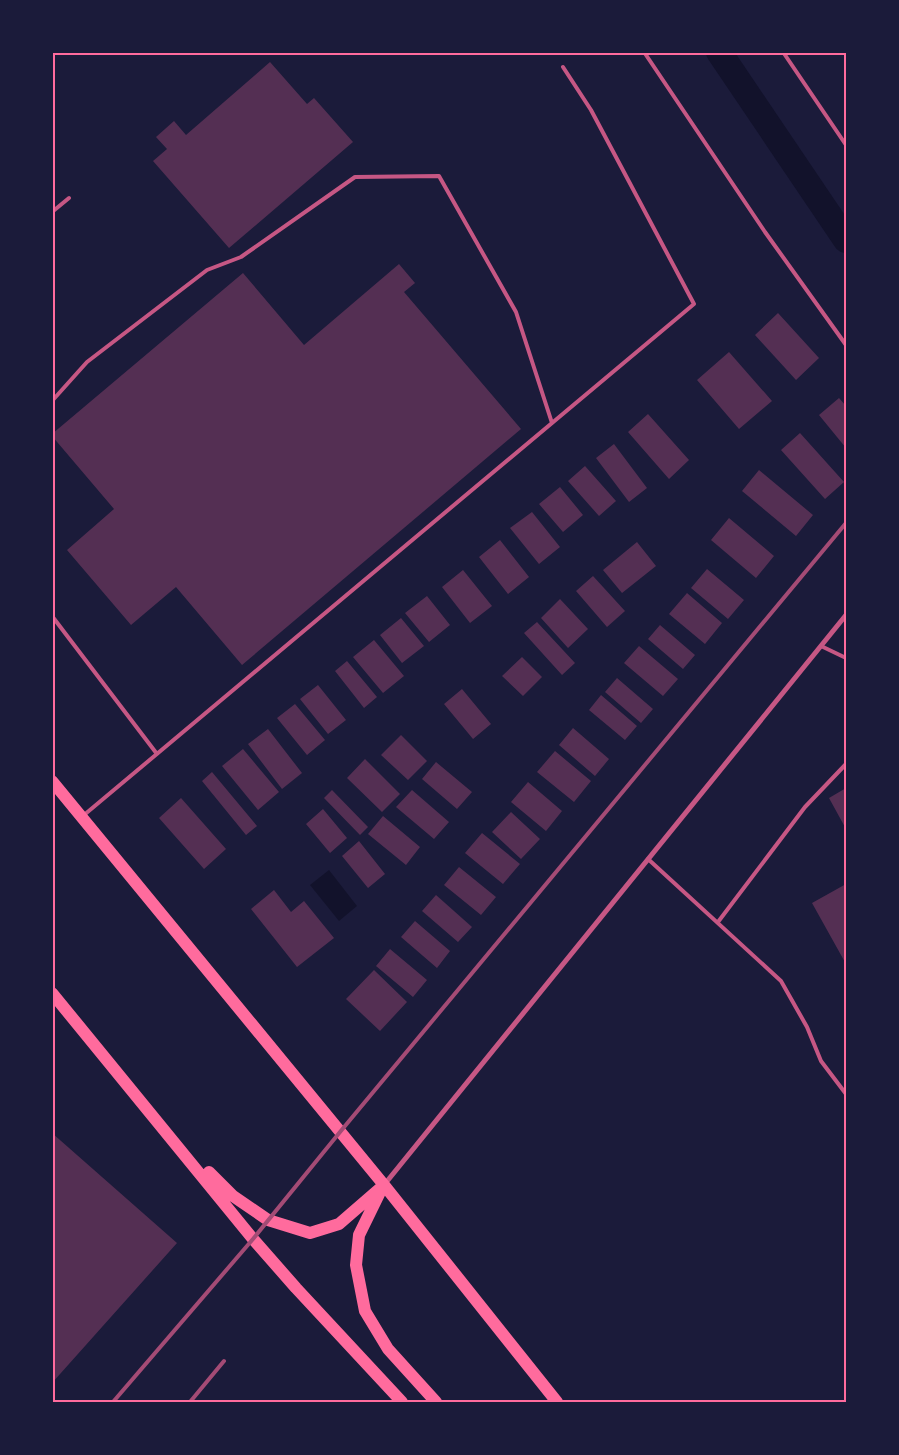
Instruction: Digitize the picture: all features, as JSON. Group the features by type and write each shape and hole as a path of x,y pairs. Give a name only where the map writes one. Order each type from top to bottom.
{"main road":[{"path":"52,781 384,1185 557,1402"},
{"path":"52,993 253,1239 402,1402"},
{"path":"169,1134 233,1196 268,1220 310,1233 339,1224 384,1185"},
{"path":"384,1185 359,1235 356,1265 365,1311 388,1349 436,1402"}],"street":[{"path":"384,1185 846,615"}],"lane":[{"path":"644,52 759,224 846,345"},
{"path":"783,52 846,145"},
{"path":"82,817 694,304 591,110 564,67"},
{"path":"52,401 88,362 207,270 241,256 355,177 439,176 516,312 552,423"},
{"path":"52,212 69,198"},
{"path":"52,616 157,754"},
{"path":"821,646 846,658"},
{"path":"718,922 806,807 846,764"},
{"path":"648,859 781,980 807,1027 822,1062 846,1094"}],"shaded area":[{"path":"329,870 357,906 339,921 310,885"}],"building":[{"path":"270,62 307,104 314,98 353,142 229,248 153,161 167,149 156,137 174,121 186,135"},
{"path":"399,264 415,283 404,292 521,429 242,665 176,587 131,625 67,550 114,509 52,434 243,273 304,345"},
{"path":"778,313 819,358 796,380 755,335"},
{"path":"729,352 772,401 739,429 697,380"},
{"path":"839,398 846,406 846,448 819,415"},
{"path":"648,414 689,460 669,479 628,432"},
{"path":"800,433 844,482 825,499 781,450"},
{"path":"614,444 647,488 629,502 596,458"},
{"path":"585,466 616,501 599,516 568,481"},
{"path":"759,470 813,515 796,536 742,491"},
{"path":"560,487 583,515 563,532 539,504"},
{"path":"532,512 560,547 539,564 510,528"},
{"path":"729,518 774,556 756,578 711,540"},
{"path":"500,540 529,577 508,594 479,557"},
{"path":"637,542 656,566 622,593 603,570"},
{"path":"707,569 744,600 728,619 691,588"},
{"path":"463,570 492,606 470,623 442,587"},
{"path":"593,576 625,611 607,627 576,591"},
{"path":"687,593 722,623 705,644 669,614"},
{"path":"427,596 450,625 429,642 405,613"},
{"path":"560,599 588,629 568,648 541,618"},
{"path":"401,618 424,646 402,663 380,635"},
{"path":"537,622 575,663 562,675 524,633"},
{"path":"660,625 695,655 683,669 648,639"},
{"path":"374,640 404,676 383,693 353,657"},
{"path":"639,646 678,679 663,696 624,663"},
{"path":"522,657 542,677 523,696 502,676"},
{"path":"347,661 377,697 364,708 335,671"},
{"path":"617,678 653,709 641,723 605,692"},
{"path":"318,685 346,720 328,734 300,699"},
{"path":"462,689 491,724 473,739 444,704"},
{"path":"601,695 637,726 625,740 589,710"},
{"path":"295,704 325,740 307,755 277,718"},
{"path":"573,728 609,759 595,776 559,745"},
{"path":"268,729 302,773 282,789 248,744"},
{"path":"401,735 427,761 408,780 381,755"},
{"path":"243,749 279,792 258,810 222,766"},
{"path":"555,751 591,781 574,802 537,772"},
{"path":"365,759 400,794 382,812 347,778"},
{"path":"436,762 472,792 457,809 422,779"},
{"path":"212,772 257,826 246,835 202,781"},
{"path":"528,782 562,811 546,831 511,802"},
{"path":"846,788 846,829 829,798"},
{"path":"332,790 368,827 360,835 324,798"},
{"path":"412,790 449,822 434,839 396,807"},
{"path":"181,798 226,849 204,869 159,818"},
{"path":"323,809 347,838 330,853 306,824"},
{"path":"511,812 540,839 521,859 492,832"},
{"path":"383,816 420,847 406,865 368,834"},
{"path":"482,833 520,864 503,884 465,853"},
{"path":"359,841 385,874 368,888 342,856"},
{"path":"459,867 496,897 481,915 444,885"},
{"path":"846,884 846,964 812,903"},
{"path":"274,890 291,912 304,901 334,938 297,967 251,909"},
{"path":"436,895 472,927 458,942 422,911"},
{"path":"415,921 450,951 437,968 401,937"},
{"path":"390,949 427,980 413,997 376,966"},
{"path":"374,970 407,1002 380,1031 346,999"},
{"path":"52,1133 177,1243 52,1383"}],"waterway":[{"path":"719,52 846,240"}],"railway":[{"path":"113,1402 253,1239 846,523"},
{"path":"190,1402 224,1361"}]}
